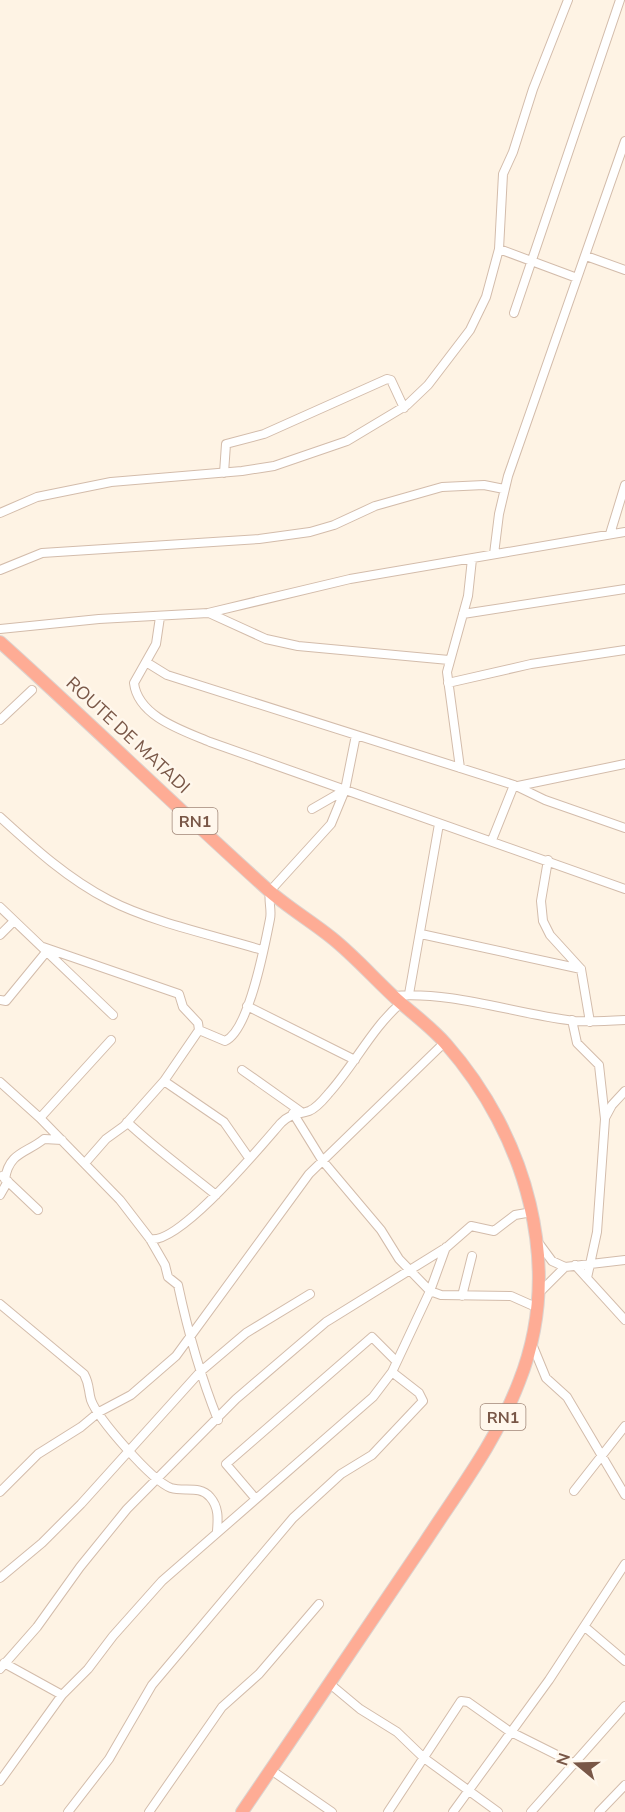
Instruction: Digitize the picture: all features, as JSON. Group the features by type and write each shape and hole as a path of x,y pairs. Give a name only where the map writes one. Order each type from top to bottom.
{"highway":[{"name":"ROUTE DE MATADI","path":"0,642 270,891 334,939 401,998"},
{"name":"RN1","path":"242,1812 478,1461 506,1412 532,1344 538,1308 536,1239 532,1212 515,1153 485,1096 445,1042 401,998"}],"street":[{"path":"0,513 37,497 111,482 224,473 273,466 301,458 365,432 404,408 428,385 470,330 486,297 499,249 503,174 513,152 532,88 568,0"},
{"path":"513,313 620,0"},
{"path":"494,554 504,489 625,144"},
{"path":"499,249 577,278"},
{"path":"586,256 625,270"},
{"path":"224,473 226,444 264,434 387,379 391,380 404,408"},
{"path":"0,570 42,553 291,535 328,527 375,506 430,489 468,485 504,489"},
{"path":"610,534 625,485"},
{"path":"0,629 99,619 208,613 350,579 625,532"},
{"path":"460,768 448,683 449,660 463,614 472,559"},
{"path":"463,614 625,589"},
{"path":"208,613 266,639 298,646 449,660"},
{"path":"160,616 156,644 136,675 134,687 141,700 156,716 210,742 625,889"},
{"path":"448,683 531,664 625,650"},
{"path":"146,662 167,675 516,785 555,804 625,828"},
{"path":"0,720 32,690"},
{"path":"199,1030 222,1040 228,1040 234,1035 247,1006 270,919 268,903 270,891 326,831 345,790 356,735"},
{"path":"516,785 625,764"},
{"path":"492,840 516,785"},
{"path":"312,809 345,790"},
{"path":"0,817 51,864 108,900 132,910 262,950"},
{"path":"150,1239 158,1240 170,1235 216,1195 249,1158 296,1112 310,1111 322,1101 401,998 421,934 439,824"},
{"path":"548,860 541,901 543,921 550,935 581,969 590,1022"},
{"path":"0,907 113,1015"},
{"path":"0,935 14,921"},
{"path":"421,934 581,969"},
{"path":"0,1000 6,1001 45,949"},
{"path":"45,949 178,994 183,1007 198,1023 199,1030 164,1081 127,1122 106,1139 85,1163"},
{"path":"401,998 466,999 590,1022 625,1020"},
{"path":"247,1006 355,1060"},
{"path":"572,1020 577,1043 593,1057 602,1073 605,1119 597,1232 586,1278"},
{"path":"40,1118 111,1040"},
{"path":"0,1492 38,1454 81,1427 99,1412 131,1395 176,1356 309,1174 445,1042"},
{"path":"242,1070 296,1112 322,1160 368,1212 409,1269 430,1291 462,1296 511,1296 538,1308"},
{"path":"164,1081 224,1122 249,1158"},
{"path":"0,1082 85,1163 120,1200 150,1239 165,1265 168,1277 178,1285 189,1341 218,1420"},
{"path":"605,1119 612,1105 625,1091"},
{"path":"127,1122 172,1163 188,1170 216,1195"},
{"path":"0,1195 8,1168 22,1150 34,1147 44,1139 62,1140"},
{"path":"4,1178 38,1210"},
{"path":"62,1695 2,1666 37,1628 99,1542 157,1477 218,1420 236,1399 326,1322 447,1247 474,1224 494,1231 515,1215 532,1212"},
{"path":"536,1239 552,1261 564,1267"},
{"path":"0,1781 62,1695 88,1669 113,1636 162,1581 373,1397 392,1372 430,1291 447,1247"},
{"path":"462,1296 472,1256"},
{"path":"538,1294 564,1267 625,1260"},
{"path":"574,1265 625,1320"},
{"path":"0,1578 42,1543 200,1372 246,1333 310,1294"},
{"path":"0,1304 84,1374 91,1386 91,1399 115,1437 157,1477 171,1488 206,1493 217,1509 217,1531"},
{"path":"255,1498 226,1464 372,1337 396,1361"},
{"path":"532,1344 546,1378 567,1397 625,1495"},
{"path":"68,1812 109,1759 152,1685 287,1525 341,1474 372,1455 423,1401 419,1393 392,1372"},
{"path":"574,1491 625,1426"},
{"path":"453,1812 471,1790 509,1731 585,1627 625,1564"},
{"path":"149,1812 222,1707 259,1674 319,1604"},
{"path":"585,1627 625,1661"},
{"path":"330,1684 360,1709 398,1732 424,1758 471,1790 498,1812"},
{"path":"388,1812 461,1701 468,1702 509,1731 574,1764"},
{"path":"531,1812 625,1706"},
{"path":"271,1770 332,1812"},
{"path":"598,1812 625,1785"}]}
